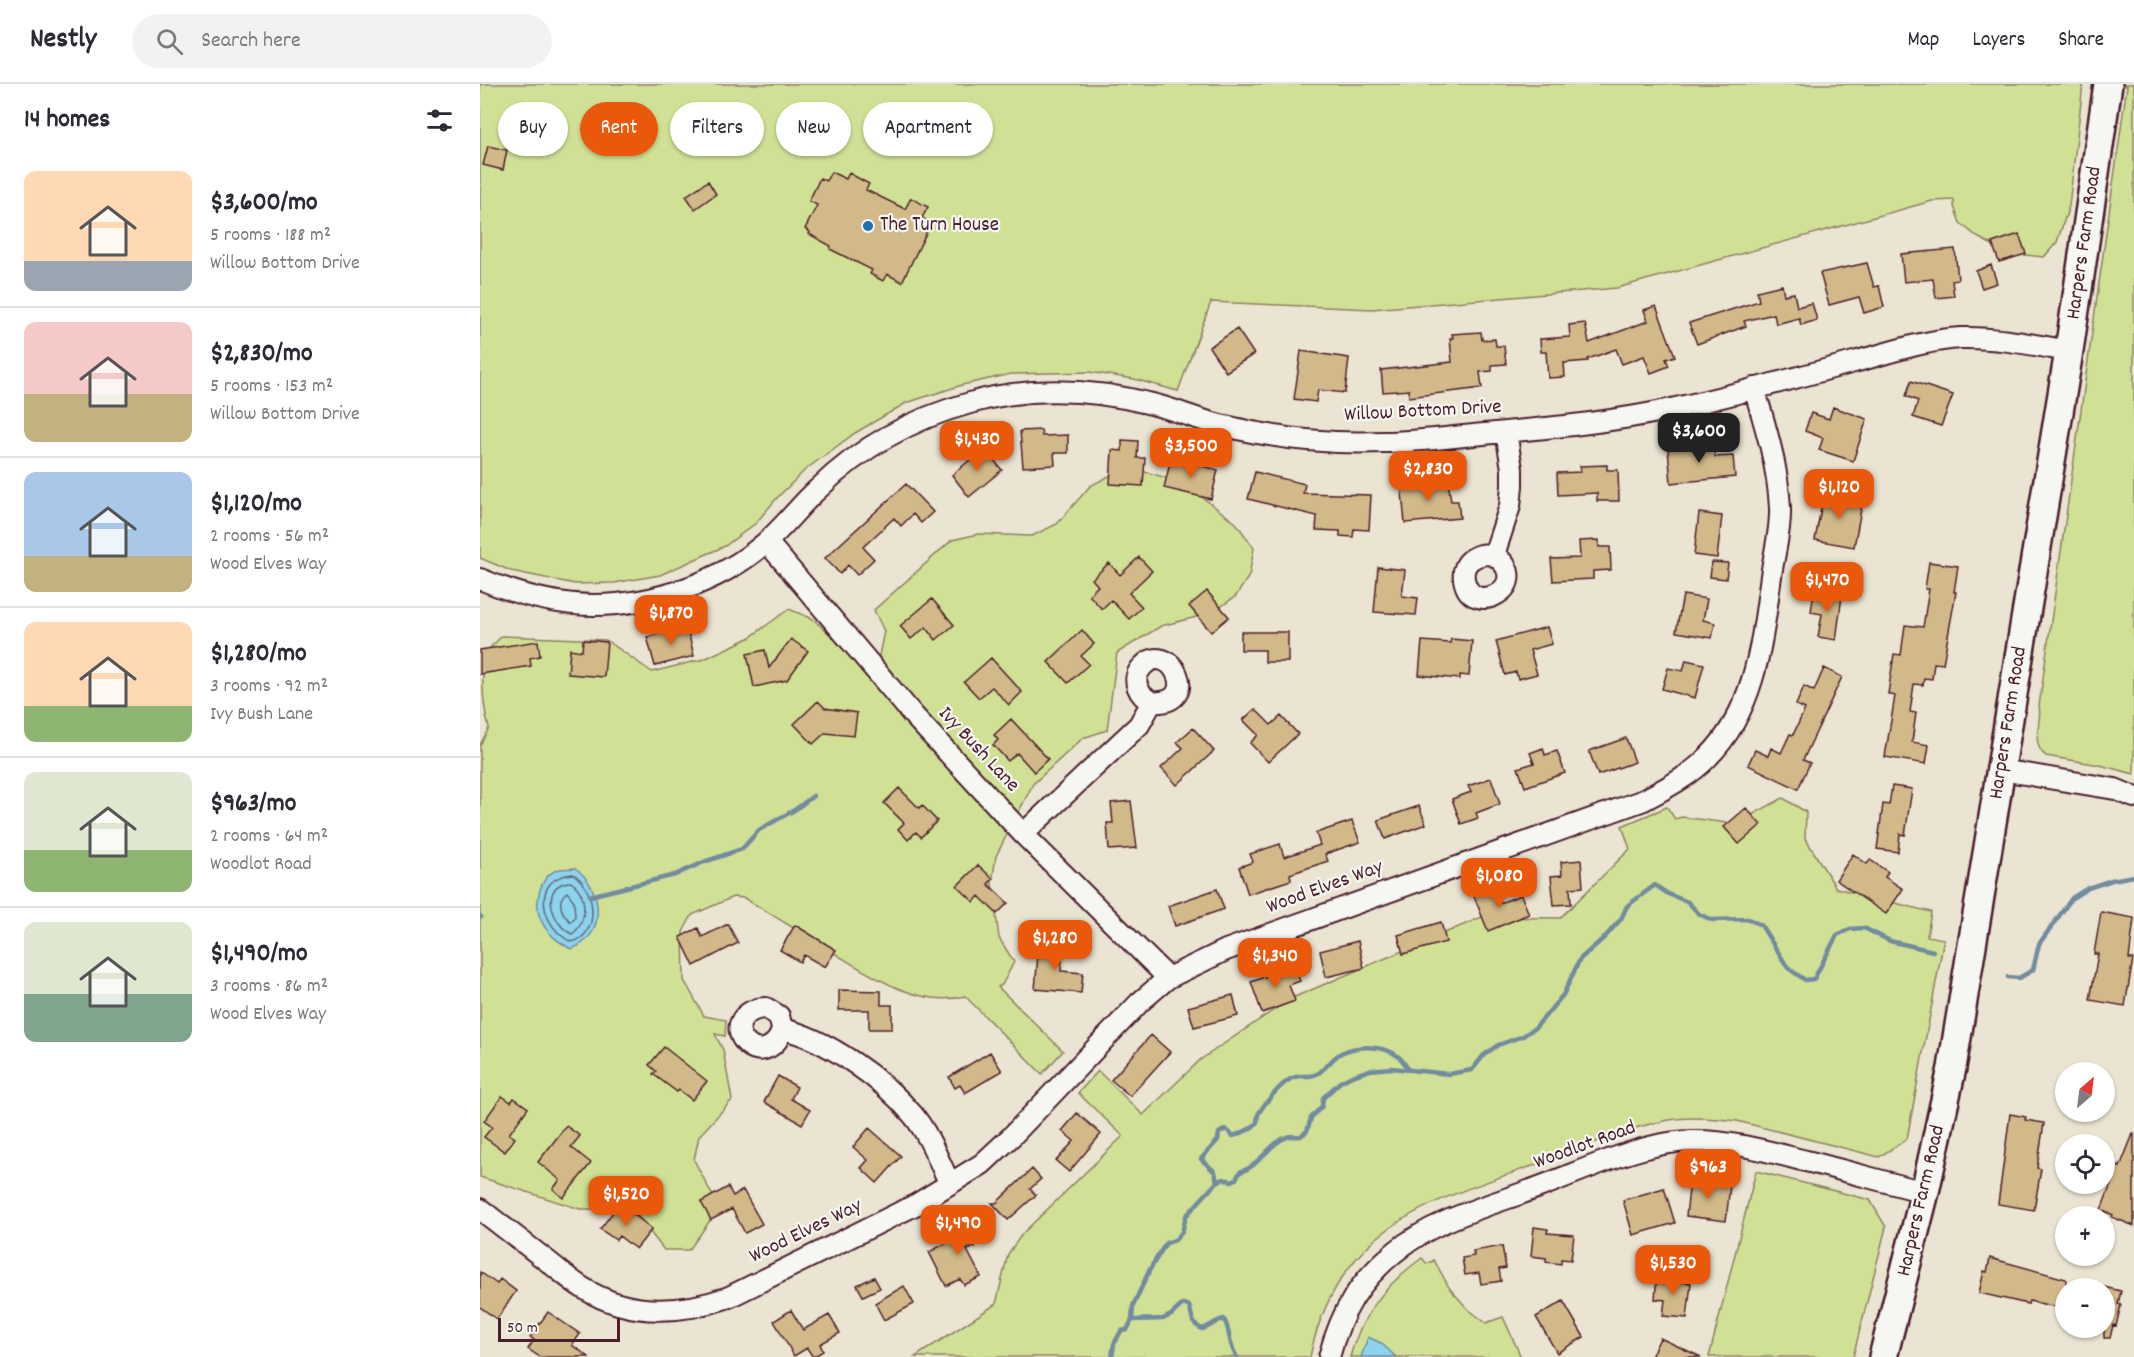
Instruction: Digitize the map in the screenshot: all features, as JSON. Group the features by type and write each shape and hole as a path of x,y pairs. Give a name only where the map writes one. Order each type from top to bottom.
{"main road":[{"name":"Harpers Farm Road","path":"1883,1357 1925,1191 1952,1068 2069,351 2108,84"}],"street":[{"name":"Willow Bottom Drive","path":"480,580 560,602 594,605 654,597 711,578 767,542 818,489 846,463 869,446 918,419 975,401 1001,396 1063,391 1102,394 1156,405 1224,426 1297,440 1385,442 1624,419 1926,343 1960,339 1994,340 2069,351"},
{"name":"Wood Elves Way","path":"480,1209 583,1288 609,1301 661,1311 704,1306 729,1297 917,1204 982,1164 1011,1137 1119,1022 1168,978 1226,950 1644,800 1694,770 1709,756 1736,719 1746,700 1755,673 1780,511 1772,451 1754,388"},
{"path":"1494,555 1510,506 1512,486 1512,469 1506,432"},
{"name":"Ivy Bush Lane","path":"767,542 914,716 1023,834 1168,978"},
{"path":"1023,834 1139,725 1152,702"},
{"path":"2001,770 2115,789 2134,796"},
{"path":"782,1029 813,1039 859,1066 897,1098 914,1116 950,1184"},
{"name":"Woodlot Road","path":"1329,1357 1342,1317 1355,1294 1395,1251 1418,1236 1454,1219 1654,1146 1692,1141 1722,1142 1763,1150 1925,1191"}],"green space":[{"path":"480,84 2083,84 2069,206 2057,242 2044,257 2008,253 1979,238 1960,223 1954,200 1932,201 1617,288 1372,309 1211,302 1178,391 1134,379 1089,372 1011,374 962,385 906,403 855,433 805,470 756,523 725,546 660,575 614,583 575,584 511,571 480,558"},
{"path":"2110,84 2134,84 2134,774 2100,765 2046,756 2041,751 2037,739 2039,706 2127,86"},
{"path":"1117,472 1145,472 1171,479 1194,491 1236,523 1254,548 1249,576 1236,596 1212,613 1161,626 1117,653 1107,730 1083,738 1033,784 996,856 992,883 999,938 1014,962 1002,985 998,987 1063,1051 1042,1074 965,996 947,999 928,997 891,985 744,898 733,897 692,915 683,932 684,980 704,1016 726,1020 725,1036 715,1034 723,1050 732,1100 699,1136 694,1160 719,1208 689,1250 664,1250 632,1209 580,1209 480,1177 480,745 489,728 483,680 484,661 489,649 502,636 606,640 652,672 704,659 749,638 789,609 813,619 855,658 879,656 884,631 874,610 952,540 978,534 1032,536 1057,524 1090,486"},
{"path":"1783,798 1806,812 1805,838 1836,888 1931,912 1927,936 1944,939 1907,1139 1879,1157 1737,1121 1711,1118 1677,1119 1654,1123 1609,1137 1428,1205 1384,1232 1365,1249 1337,1286 1323,1313 1310,1357 915,1357 996,1304 1008,1254 1022,1234 1123,1136 1078,1093 1098,1071 1143,1115 1200,1060 1290,999 1482,917 1560,918 1630,849 1622,826 1667,807 1675,819 1682,817 1735,824"},
{"path":"1756,1171 1870,1200 1886,1227 1853,1357 1709,1357"},
{"path":"1422,1258 1427,1264 1434,1260 1450,1289 1468,1309 1486,1323 1503,1317 1521,1357 1350,1357 1361,1327 1377,1301 1398,1278"}],"water":[{"path":"575,868 591,887 596,899 597,911 596,923 591,934 583,943 571,949 550,933 541,920 538,898 543,883 553,872"},
{"path":"1368,1337 1381,1343 1396,1357 1361,1357"}],"building":[{"path":"488,146 498,148 498,156 506,156 503,170 483,165"},
{"name":"The Turn House","path":"831,172 846,179 849,173 869,184 866,190 905,209 911,198 928,207 922,218 931,223 902,282 887,274 883,281 870,274 872,270 830,249 831,246 809,234 810,232 805,229 817,205 809,201 820,178 826,181"},
{"path":"708,181 716,194 695,209 686,196"},
{"path":"2019,234 2026,254 1999,262 1992,243"},
{"path":"1955,249 1958,280 1952,281 1954,296 1936,298 1933,279 1904,282 1901,254"},
{"path":"1867,263 1874,287 1879,286 1884,307 1864,313 1859,297 1829,305 1820,273"},
{"path":"1991,265 1997,283 1982,288 1976,271"},
{"path":"1782,285 1784,295 1794,293 1797,307 1812,303 1817,320 1801,325 1799,318 1776,324 1774,314 1744,321 1746,326 1697,344 1689,323 1759,301 1757,291"},
{"path":"1656,306 1675,356 1666,359 1669,366 1651,373 1644,356 1622,364 1616,349 1588,359 1588,361 1564,363 1565,377 1548,378 1546,352 1541,352 1540,339 1570,337 1569,325 1585,323 1589,343 1648,321 1644,310"},
{"path":"1237,329 1254,354 1226,372 1209,347"},
{"path":"1481,332 1482,340 1495,339 1496,346 1504,346 1506,364 1492,365 1492,371 1480,372 1482,388 1409,397 1409,390 1383,392 1381,370 1452,362 1450,338 1453,338 1452,334"},
{"path":"1301,351 1349,358 1345,393 1318,390 1316,402 1294,399"},
{"path":"1911,381 1953,395 1941,426 1913,417 1918,401 1906,396"},
{"path":"1833,407 1867,419 1853,461 1819,450 1823,438 1805,431 1811,413 1829,419"},
{"path":"1041,430 1042,436 1068,435 1068,453 1054,453 1055,465 1023,467 1020,431"},
{"path":"1122,440 1138,441 1137,458 1145,458 1143,486 1110,484 1112,450 1122,451"},
{"path":"1713,441 1715,457 1733,456 1735,477 1671,483 1668,449 1696,447 1696,443"},
{"path":"984,448 1002,470 969,497 952,475"},
{"path":"1171,458 1218,470 1211,499 1164,488"},
{"path":"1607,465 1607,470 1618,470 1619,501 1597,501 1597,493 1558,495 1557,473 1581,472 1580,466"},
{"path":"1255,472 1305,484 1303,493 1371,495 1369,530 1354,529 1353,537 1340,536 1340,531 1316,530 1317,516 1248,499"},
{"path":"1435,480 1435,482 1448,481 1451,501 1458,501 1460,518 1405,523 1401,483"},
{"path":"906,484 933,512 921,523 913,514 901,526 894,518 863,547 874,559 857,575 848,565 840,574 825,558"},
{"path":"1824,492 1863,499 1854,547 1815,540"},
{"path":"1699,513 1722,516 1717,558 1694,555"},
{"path":"1599,540 1599,547 1610,547 1611,570 1593,571 1593,579 1553,581 1551,559 1580,558 1579,541"},
{"path":"1139,557 1152,571 1129,593 1142,607 1129,619 1111,600 1102,609 1089,595 1098,586 1092,579 1109,563 1120,575"},
{"path":"1712,562 1728,563 1726,579 1710,577"},
{"path":"1929,562 1958,566 1954,592 1956,592 1943,664 1934,663 1932,679 1924,678 1923,685 1914,684 1910,712 1916,713 1912,742 1929,745 1926,764 1885,757 1895,696 1888,694 1894,654 1901,655 1905,625 1923,627 1929,589 1925,589"},
{"path":"1378,567 1405,570 1402,596 1418,598 1416,615 1374,612"},
{"path":"1207,591 1229,617 1211,632 1189,606"},
{"path":"1814,591 1842,596 1836,640 1818,637 1822,614 1811,612"},
{"path":"1683,595 1707,599 1703,620 1715,623 1712,638 1676,632"},
{"path":"932,599 954,625 936,640 926,627 911,639 900,626"},
{"path":"687,627 694,656 655,666 647,637"},
{"path":"1547,627 1552,644 1530,650 1537,674 1518,679 1516,672 1505,675 1496,641"},
{"path":"1082,630 1094,644 1081,656 1089,664 1068,683 1048,662"},
{"path":"1241,632 1288,632 1288,662 1265,662 1265,650 1241,650"},
{"path":"791,639 808,651 787,680 754,687 747,654 765,650 769,668"},
{"path":"1451,639 1472,641 1469,676 1460,675 1460,679 1419,675 1422,641 1450,643"},
{"path":"583,640 607,642 604,677 568,674 570,649 582,651"},
{"path":"538,641 540,656 530,658 531,666 480,674 480,650"},
{"path":"991,658 1022,692 1009,705 992,687 979,698 964,682"},
{"path":"1686,660 1704,664 1695,698 1662,689 1668,668 1683,671"},
{"path":"1824,668 1842,677 1803,760 1810,763 1798,789 1748,765 1755,750 1768,756 1771,748 1781,753 1790,734 1793,735 1805,709 1796,705 1804,686 1814,691"},
{"path":"818,701 825,708 857,713 854,736 825,733 813,744 794,724"},
{"path":"1255,709 1271,725 1281,716 1298,734 1268,762 1250,743 1258,735 1243,720"},
{"path":"1011,719 1048,759 1034,772 1017,753 1008,761 993,745 998,740 994,735"},
{"path":"1193,728 1214,751 1177,785 1161,768 1183,748 1177,742"},
{"path":"1626,738 1635,762 1598,775 1589,751"},
{"path":"1543,748 1545,755 1557,751 1565,773 1525,787 1518,768 1534,763 1530,753"},
{"path":"1491,778 1500,804 1476,813 1478,818 1461,824 1452,799 1471,792 1468,786"},
{"path":"1892,786 1912,789 1905,835 1900,834 1898,852 1877,849 1883,804 1889,805"},
{"path":"899,788 919,808 922,805 937,821 921,837 916,832 908,840 898,829 904,823 884,803"},
{"path":"1131,801 1137,848 1109,850 1107,823 1113,823 1111,803"},
{"path":"1419,806 1426,824 1385,839 1378,820"},
{"path":"1746,808 1761,825 1739,844 1724,827"},
{"path":"1352,821 1360,842 1325,854 1328,861 1290,874 1291,880 1248,894 1239,867 1253,862 1250,854 1280,844 1284,857 1320,845 1316,833"},
{"path":"1853,854 1867,864 1870,860 1888,872 1885,877 1903,889 1886,914 1836,880"},
{"path":"1581,860 1583,887 1570,888 1571,904 1554,905 1551,876 1562,875 1561,862"},
{"path":"978,865 993,879 988,884 1008,903 997,914 979,896 974,902 957,886"},
{"path":"1490,887 1497,904 1521,895 1529,914 1488,931 1473,894"},
{"path":"1217,889 1224,909 1175,926 1168,906"},
{"path":"2101,912 2134,918 2129,959 2133,959 2125,1006 2090,1000 2098,954 2094,954"},
{"path":"1441,922 1446,942 1403,954 1398,935"},
{"path":"728,924 738,943 694,966 680,937 698,928 702,937"},
{"path":"795,925 836,950 825,967 804,955 800,962 780,950"},
{"path":"1358,941 1364,968 1326,977 1320,951"},
{"path":"1039,943 1063,945 1061,971 1083,973 1081,993 1035,989"},
{"path":"1294,966 1300,981 1289,985 1295,1001 1262,1013 1251,982"},
{"path":"839,990 881,991 881,1005 892,1005 892,1029 869,1029 869,1010 839,1010"},
{"path":"1233,995 1238,1016 1194,1027 1188,1007"},
{"path":"1151,1035 1170,1052 1130,1096 1111,1080"},
{"path":"664,1047 707,1081 692,1100 653,1074 656,1071 649,1065"},
{"path":"990,1052 1002,1071 965,1093 960,1085 955,1088 949,1077"},
{"path":"778,1076 797,1087 791,1099 810,1110 802,1124 764,1102"},
{"path":"502,1096 511,1102 514,1098 528,1108 509,1134 515,1138 505,1152 484,1137 492,1127 484,1121"},
{"path":"1077,1113 1101,1134 1069,1172 1056,1161 1074,1141 1062,1131"},
{"path":"2010,1114 2026,1117 2025,1120 2044,1123 2037,1168 2041,1169 2034,1210 1998,1204"},
{"path":"566,1126 580,1136 571,1147 591,1163 563,1198 553,1189 560,1180 538,1162"},
{"path":"869,1128 901,1156 877,1183 861,1168 868,1160 853,1147"},
{"path":"2134,1134 2134,1226 2115,1218 2115,1206 2103,1206 2107,1194 2115,1194 2115,1174 2118,1166 2120,1167"},
{"path":"1032,1169 1041,1179 1030,1189 1036,1195 1008,1220 992,1203 996,1203"},
{"path":"1690,1180 1730,1185 1726,1221 1686,1216"},
{"path":"728,1187 733,1196 743,1190 762,1224 745,1233 732,1209 711,1220 701,1202"},
{"path":"1664,1188 1675,1223 1633,1235 1623,1200"},
{"path":"620,1203 652,1229 636,1249 619,1236 616,1240 600,1229"},
{"path":"975,1219 983,1233 970,1239 975,1247 967,1250 981,1277 964,1285 960,1279 946,1286 929,1252 960,1236 956,1229"},
{"path":"1534,1227 1548,1229 1547,1233 1574,1235 1571,1260 1561,1259 1561,1264 1546,1262 1546,1258 1531,1256"},
{"path":"1502,1246 1506,1268 1499,1269 1501,1281 1481,1284 1479,1273 1465,1275 1462,1258 1474,1256 1473,1251"},
{"path":"1990,1258 2062,1278 2055,1278 2055,1307 2029,1301 2028,1304 1979,1293 1984,1271 1987,1272"},
{"path":"480,1272 497,1284 500,1279 516,1291 497,1319 480,1307"},
{"path":"1657,1274 1673,1275 1672,1281 1691,1283 1687,1318 1663,1316 1665,1300 1655,1299"},
{"path":"874,1277 880,1288 863,1296 857,1285"},
{"path":"904,1286 914,1304 884,1320 875,1303"},
{"path":"2115,1290 2121,1291 2118,1304 2121,1305 2116,1326"},
{"path":"1563,1301 1584,1337 1557,1353 1536,1317"},
{"path":"791,1310 803,1330 829,1315 840,1333 820,1344 823,1351 813,1357 807,1348 794,1356 774,1321"},
{"path":"548,1312 580,1334 572,1345 589,1357 540,1357 528,1349 534,1340 530,1337"},
{"path":"1660,1338 1701,1357 1651,1357"}],"waterway":[{"path":"590,896 675,875 742,849 759,830 796,809 813,796"},
{"path":"2008,977 2019,978 2033,970 2039,944 2072,898 2088,888 2134,876"},
{"path":"1112,1357 1114,1344 1121,1331 1127,1330 1132,1320 1133,1306 1150,1269 1166,1243 1175,1240 1182,1232 1186,1216 1217,1182 1223,1179 1232,1181 1236,1179 1240,1172 1253,1165 1281,1140 1289,1136 1301,1136 1307,1131 1311,1118 1322,1106 1323,1098 1340,1082 1352,1076 1370,1070 1391,1068 1449,1074 1472,1070 1484,1055 1498,1045 1523,1036 1536,1027 1563,995 1580,959 1621,919 1627,906 1655,885 1668,894 1688,902 1699,914 1712,920 1748,919 1761,925 1788,968 1805,980 1814,979 1837,935 1850,929 1864,928 1890,941 1933,951"},
{"path":"1217,1182 1215,1172 1201,1159 1218,1140 1219,1133 1226,1129 1233,1136 1253,1126 1267,1101 1290,1079 1317,1074 1341,1053 1368,1047 1378,1048 1395,1055 1407,1068"},
{"path":"1132,1320 1163,1319 1183,1304 1189,1306 1194,1322 1202,1329 1224,1319 1232,1348 1237,1357"}],"place":[{"name":"The Turn House","path":"868,226"}]}
